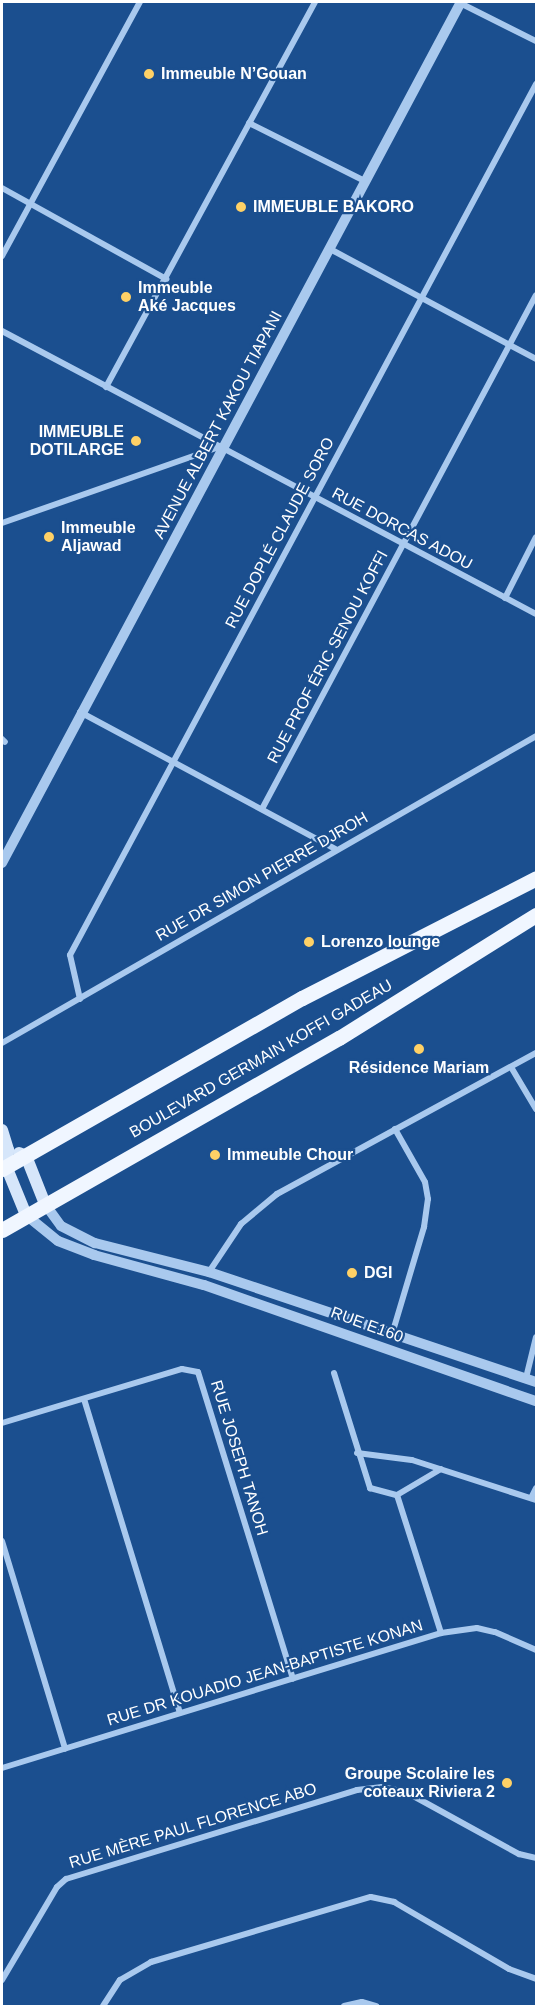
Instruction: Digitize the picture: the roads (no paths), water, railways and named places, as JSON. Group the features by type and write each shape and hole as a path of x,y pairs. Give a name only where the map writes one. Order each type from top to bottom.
{"main road":[{"name":"BOULEVARD GERMAIN KOFFI GADEAU","path":"4,1167 302,998 537,878"},
{"name":"BOULEVARD GERMAIN KOFFI GADEAU","path":"2,1230 339,1038 537,915"},
{"path":"2,1130 8,1150 4,1167 26,1215"},
{"path":"8,1150 26,1156 45,1204"}],"street":[{"path":"2,256 140,2"},
{"path":"106,387 315,2"},
{"path":"460,2 537,41"},
{"name":"AVENUE ALBERT KAKOU TIAPANI","path":"2,863 80,712 330,249 460,2"},
{"name":"RUE DOPLÉ CLAUDE SORO","path":"80,999 70,955 537,84"},
{"path":"249,123 365,181"},
{"path":"2,188 166,279"},
{"path":"330,249 537,359"},
{"name":"RUE PROF ÉRIC SENOU KOFFI","path":"262,808 537,295"},
{"name":"RUE DORCAS ADOU","path":"2,331 537,614"},
{"path":"2,523 222,446"},
{"path":"505,598 537,537"},
{"path":"80,712 336,849"},
{"name":"RUE DR SIMON PIERRE DJROH","path":"2,1043 336,849 537,736"},
{"path":"186,1279 209,1272 253,1211 395,1129 537,1053"},
{"path":"512,1067 537,1109"},
{"path":"393,1331 424,1227 428,1199 425,1182 395,1129"},
{"name":"RUE E160","path":"45,1204 61,1226 95,1244 209,1272 393,1331 531,1380"},
{"name":"RUE E160","path":"26,1215 58,1241 94,1255 186,1279 537,1401"},
{"path":"531,1380 537,1336"},
{"name":"RUE JOSEPH TANOH","path":"2,1423 182,1369 198,1372 293,1679"},
{"path":"333,1373 370,1488 397,1495 441,1468"},
{"path":"84,1399 180,1713"},
{"path":"357,1453 441,1468 534,1499 537,1488"},
{"path":"397,1495 441,1634"},
{"path":"2,1541 65,1749"},
{"name":"RUE DR KOUADIO JEAN-BAPTISTE KONAN","path":"2,1768 441,1634 486,1630 537,1650"},
{"name":"RUE MÈRE PAUL FLORENCE ABO","path":"2,1980 57,1887 66,1879 357,1790 382,1787 406,1792 519,1854 537,1858"},
{"path":"103,2007 120,1980 151,1962 371,1897 386,1898 509,1969 537,1979"},
{"path":"344,2007 362,2002 376,2007"}],"place":[{"name":"Immeuble N’Gouan","path":"149,74"},
{"name":"IMMEUBLE BAKORO","path":"241,207"},
{"name":"Immeuble Aké Jacques","path":"126,297"},
{"name":"IMMEUBLE DOTILARGE","path":"136,441"},
{"name":"Immeuble Aljawad","path":"49,537"},
{"name":"Lorenzo lounge","path":"309,942"},
{"name":"Résidence Mariam","path":"419,1049"},
{"name":"Immeuble Chour","path":"215,1155"},
{"name":"DGI","path":"352,1273"},
{"name":"Groupe Scolaire les coteaux Riviera 2","path":"507,1783"}]}
